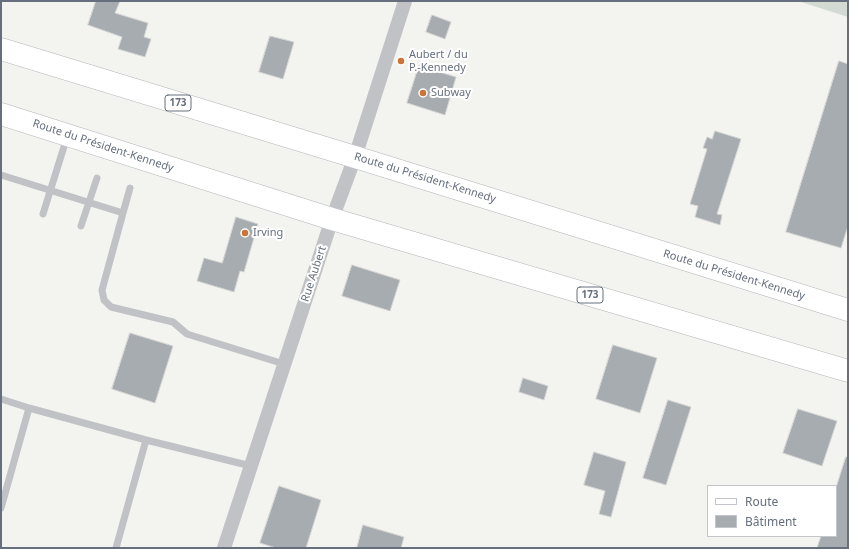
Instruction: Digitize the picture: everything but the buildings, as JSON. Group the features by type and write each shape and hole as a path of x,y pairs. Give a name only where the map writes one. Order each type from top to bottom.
{"main road":[{"name":"Route du Président-Kennedy","path":"1,49 848,310"},
{"name":"Route du Président-Kennedy","path":"1,114 332,219 848,371"}],"street":[{"name":"Rue Aubert","path":"224,548 332,219 355,157 405,1"}],"lane":[{"path":"43,214 67,136"},
{"path":"1,175 123,214"},
{"path":"81,226 97,178"},
{"path":"130,188 102,290 104,300 111,307 173,322 187,334 284,364"},
{"path":"1,398 29,408 146,440 251,466"},
{"path":"1,508 29,408"},
{"path":"116,548 146,440"}],"shaded area":[{"path":"798,1 848,1 848,17"}],"place":[{"name":"Aubert / du P.-Kennedy","path":"401,61"},
{"name":"Subway","path":"423,93"},
{"name":"Irving","path":"245,233"}]}
